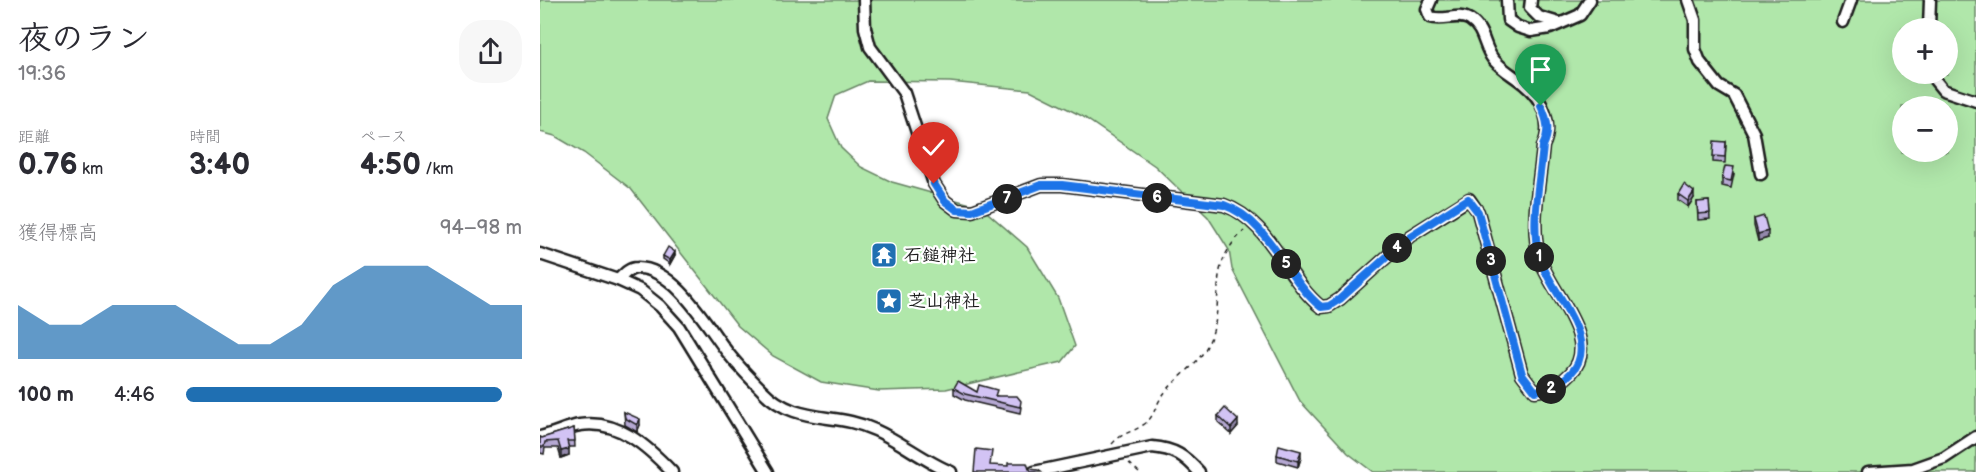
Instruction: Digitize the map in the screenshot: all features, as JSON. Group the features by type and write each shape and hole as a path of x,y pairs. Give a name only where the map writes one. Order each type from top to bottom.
{"street":[{"path":"864,0 865,28 870,47 904,93 934,184 945,201 957,210 972,211 1041,185 1062,185 1224,205 1238,210 1252,224 1283,260 1310,298 1321,307 1329,306 1410,236 1468,199 1478,212 1522,374 1535,391 1557,386 1574,369 1580,353 1576,325 1544,271 1535,233 1543,146 1549,134 1548,121 1535,96 1492,58 1480,28 1467,18 1455,16 1440,21 1430,17 1427,9 1431,0"},
{"path":"1507,0 1508,20 1518,27 1531,31 1550,28 1559,22 1580,15 1590,0"},
{"path":"1531,0 1530,8 1539,17 1559,22"},
{"path":"1688,0 1695,20 1695,49 1700,62 1719,86 1734,95 1754,134 1761,174"},
{"path":"1843,22 1851,0"},
{"path":"1929,18 1930,0"},
{"path":"1938,84 1943,90 1976,101"},
{"path":"540,254 618,280 640,290 660,306 679,327 768,472"},
{"path":"618,280 627,271 638,268 657,273 673,283 731,356 763,392 782,408 798,415 856,422 877,430 922,459 951,472"},
{"path":"540,437 577,425 590,424 609,427 649,447 672,472"},
{"path":"1868,472 1913,469 1944,458 1976,437"},
{"path":"1034,472 1152,447 1170,448 1184,455 1199,472"}],"path":[{"path":"1107,456 1119,435 1144,425 1148,421 1161,398 1196,362 1206,347 1214,328 1222,257 1233,242 1252,224"}],"green space":[{"path":"540,0 1976,0 1976,472 1373,472 1348,453 1300,401 1232,269 1229,250 1208,217 1155,166 1082,116 1030,90 950,82 868,81 836,95 828,119 841,148 861,167 892,182 981,207 1027,247 1058,298 1075,346 1062,362 946,389 879,391 821,382 773,356 738,326 631,189 584,153 555,136 540,132"}],"building":[{"path":"1714,141 1726,142 1725,157 1713,156"},
{"path":"1725,166 1734,167 1731,181 1722,179"},
{"path":"1684,184 1694,192 1688,201 1678,194"},
{"path":"1709,201 1710,213 1698,214 1697,202"},
{"path":"1764,216 1768,231 1758,234 1754,219"},
{"path":"668,247 675,252 670,260 663,256"},
{"path":"958,381 977,392 979,385 997,390 995,396 1017,396 1021,401 1020,407 965,394 954,388"},
{"path":"1225,408 1238,420 1231,428 1218,416"},
{"path":"624,412 640,419 637,425 625,418"},
{"path":"574,428 575,441 567,441 569,449 561,451 558,441 545,442 544,447 540,447 540,437"},
{"path":"1279,445 1301,451 1298,461 1277,455"},
{"path":"976,449 992,451 990,465 1008,466 1008,463 1027,463 1029,469 1041,472 974,472"}],"place":[{"name":"石鎚神社","path":"884,255"},
{"name":"芝山神社","path":"889,301"}],"route":[{"path":"934,184 945,201 957,210 972,211 1041,185 1062,185 1141,197 1224,205 1238,210 1252,224 1283,260 1310,298 1321,307 1329,306 1340,299 1410,236 1468,199 1478,212 1522,374 1535,391 1557,386 1574,369 1580,353 1580,339 1576,325 1551,288 1539,257 1535,233 1543,146 1549,134 1548,121 1541,106"}]}
